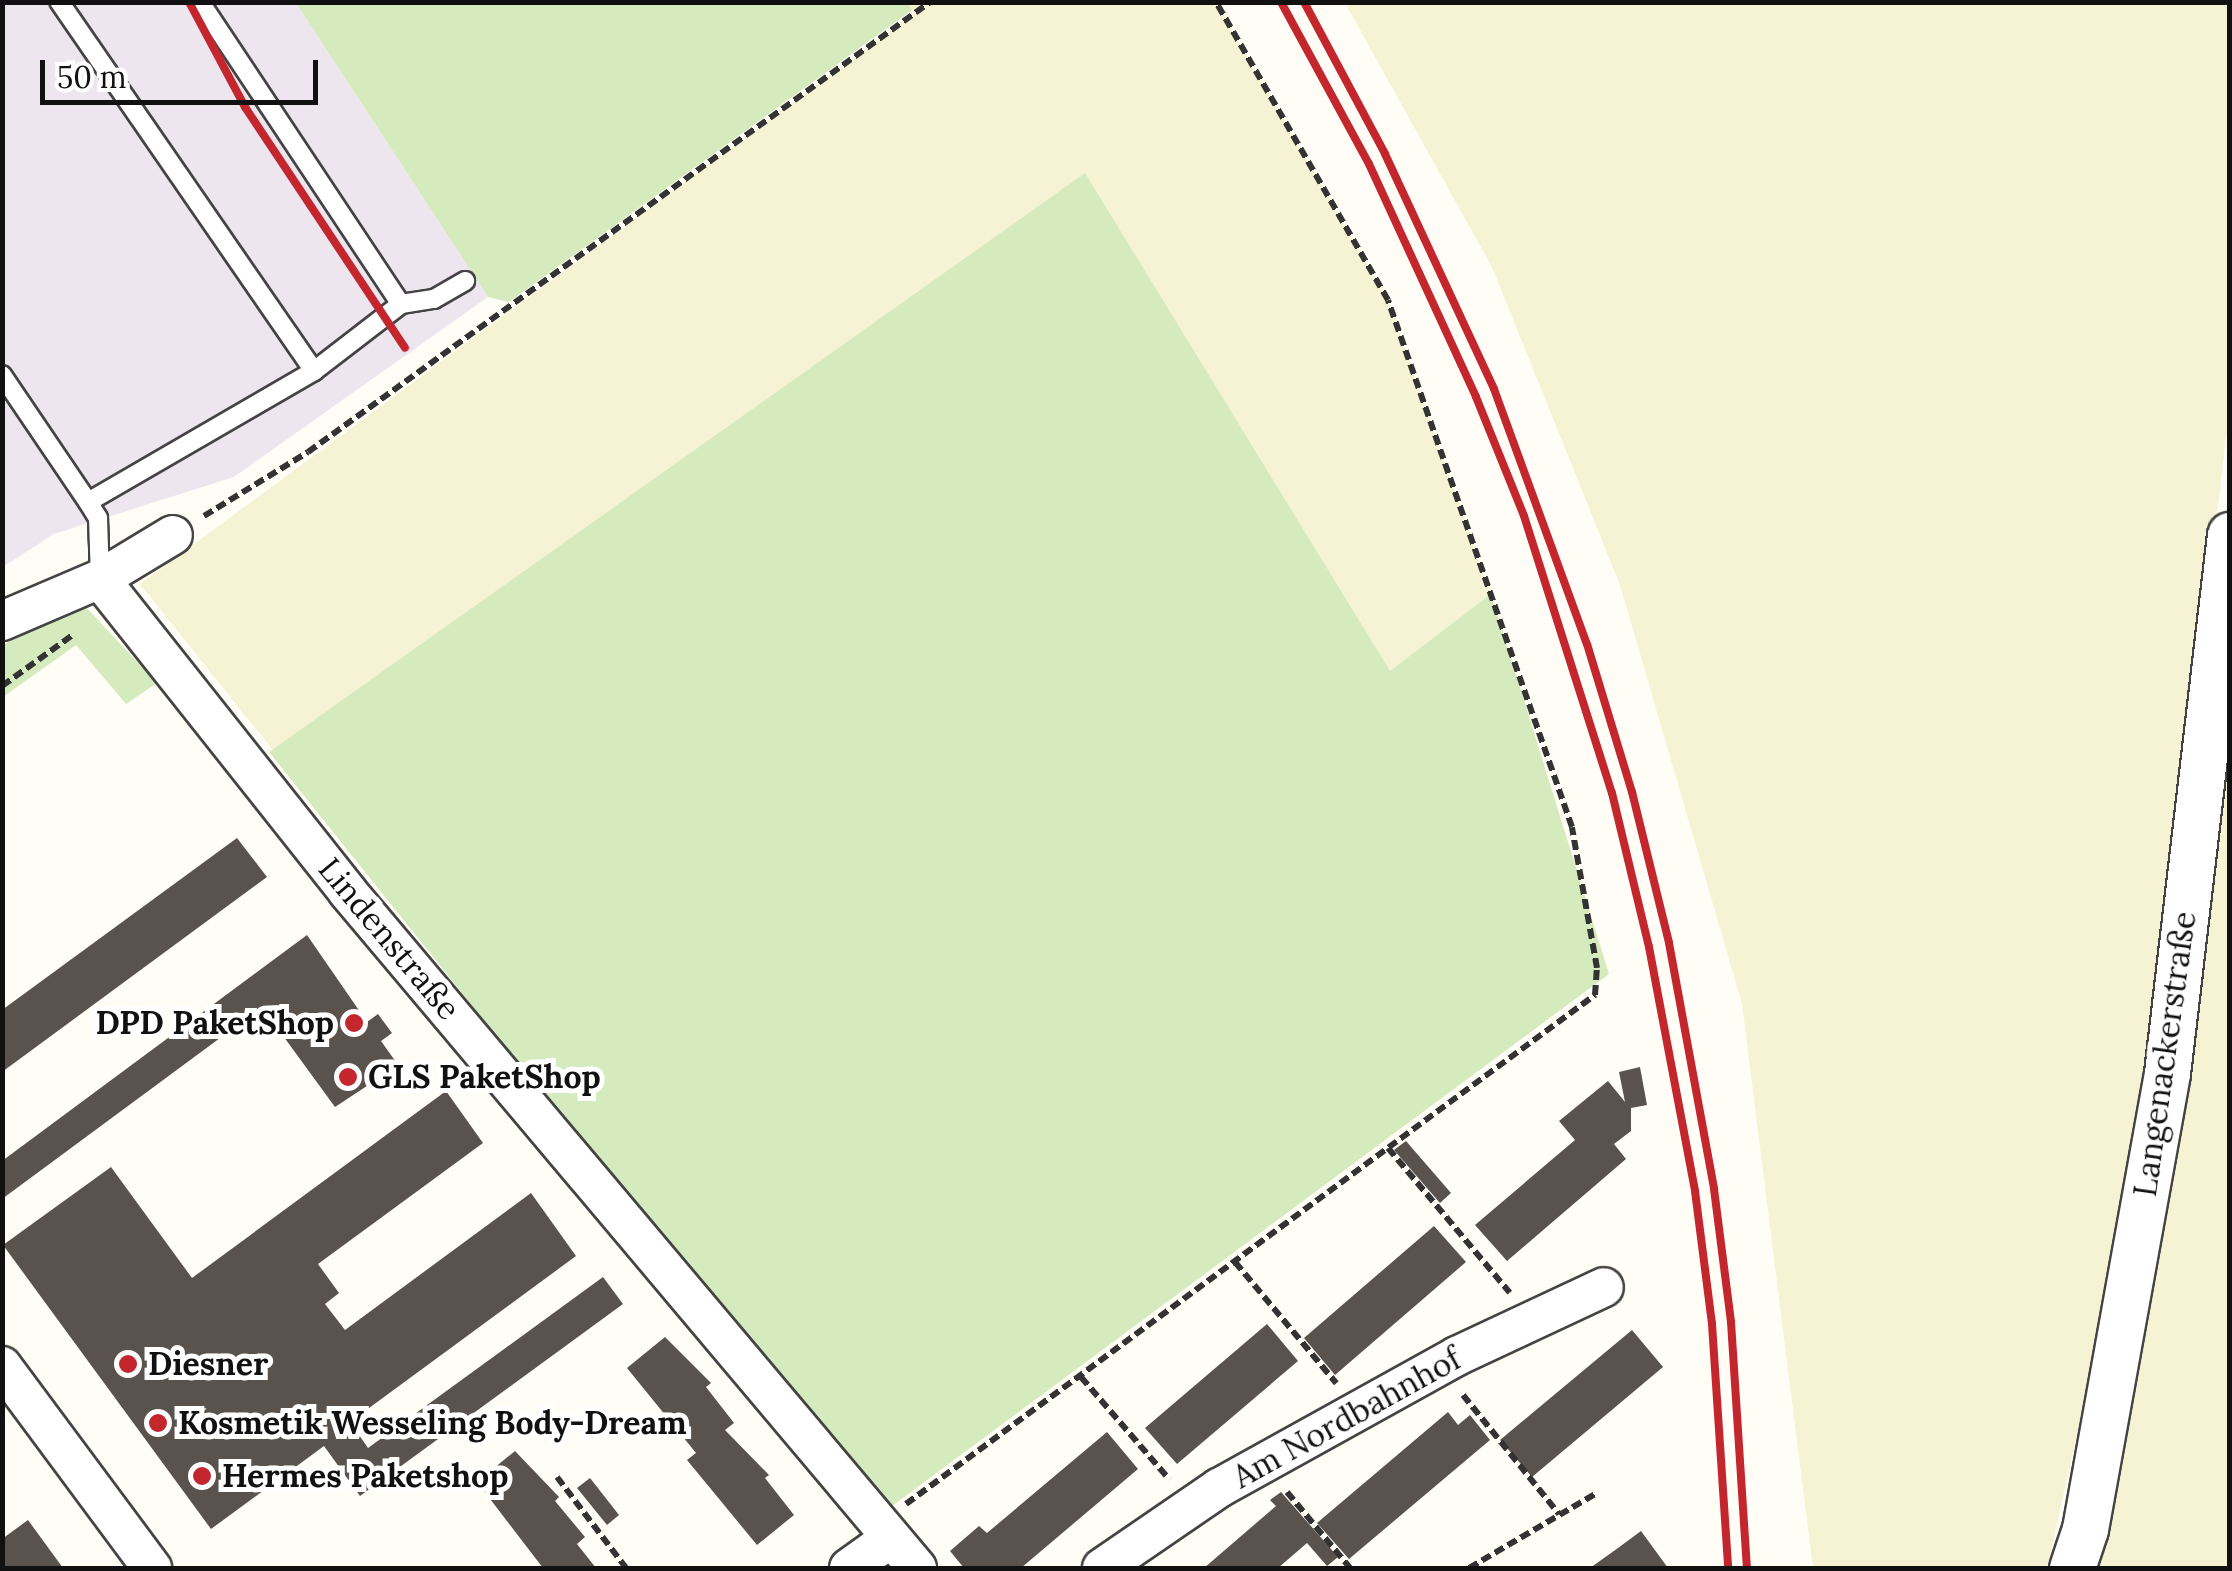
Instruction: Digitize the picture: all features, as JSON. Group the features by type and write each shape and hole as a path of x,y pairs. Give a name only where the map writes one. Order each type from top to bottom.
{"street":[{"path":"2,621 109,591 173,534"},
{"name":"Langenackerstraße","path":"2072,1568 2086,1528 2166,1073 2230,535"},
{"name":"Lindenstraße","path":"109,591 347,891 917,1568"},
{"name":"Am Nordbahnhof","path":"1102,1568 1193,1506 1359,1410 1604,1287"},
{"path":"2,1366 152,1568"},
{"path":"849,1568 885,1531"}],"lane":[{"path":"59,2 314,372"},
{"path":"200,2 401,304"},
{"path":"88,502 314,372 401,304 434,298 464,282"},
{"path":"2,375 98,518 109,591"}],"path":[{"path":"173,534 308,452 930,2"},
{"path":"885,1531 1081,1377 1595,994 1598,968 1572,826 1388,300 1216,2"},
{"path":"2,686 109,591"},
{"path":"1388,1148 1533,1320"},
{"path":"1235,1262 1359,1410"},
{"path":"1440,1366 1559,1514"},
{"path":"1081,1377 1193,1506"},
{"path":"1264,1464 1350,1568"},
{"path":"557,1477 626,1568"},
{"path":"1469,1568 1595,1494"}],"shaded area":[{"path":"1216,2 1388,300 1491,594 661,1235 140,584 914,13 907,3"},
{"path":"3,3 296,3 488,297 234,477 54,534 3,567"},
{"path":"1345,3 2229,3 2229,413 2143,1141 2047,1568 1813,1568 1742,1004 1620,585 1492,267"},
{"path":"2229,693 2229,1568 2084,1568"}],"green space":[{"path":"907,2 912,10 509,302 488,297 296,3"},
{"path":"1085,173 1390,671 1491,594 1609,974 880,1515 269,752"},
{"path":"83,604 157,683 126,704 76,645 3,697 3,645"}],"building":[{"path":"237,838 267,877 2,1072 2,1010"},
{"path":"307,935 367,1022 378,1014 392,1033 381,1041 396,1062 376,1080 335,1107 262,1007 2,1199 2,1161"},
{"path":"1640,1067 1647,1105 1631,1108 1631,1131 1614,1144 1626,1159 1507,1261 1475,1225 1575,1140 1559,1121 1608,1081 1625,1102 1619,1072"},
{"path":"446,1091 483,1143 318,1264 339,1293 325,1304 345,1330 531,1193 576,1256 350,1422 368,1448 603,1277 623,1304 360,1496 324,1446 211,1529 3,1245 111,1167 192,1278"},
{"path":"1406,1141 1451,1193 1440,1203 1394,1150"},
{"path":"1434,1226 1466,1262 1335,1375 1304,1338"},
{"path":"1267,1324 1298,1361 1177,1464 1145,1428"},
{"path":"1632,1330 1663,1367 1532,1477 1500,1440"},
{"path":"665,1337 711,1383 706,1387 734,1423 725,1430 769,1475 765,1478 794,1515 757,1545 687,1460 696,1453 627,1368"},
{"path":"1448,1412 1458,1425 1470,1415 1490,1440 1349,1559 1317,1523"},
{"path":"1107,1432 1138,1469 1021,1568 964,1568 950,1551 979,1526 987,1533"},
{"path":"515,1451 559,1497 555,1501 585,1537 577,1544 596,1568 543,1568 477,1482"},
{"path":"590,1478 619,1515 607,1525 577,1488"},
{"path":"1281,1492 1338,1557 1327,1566 1307,1543 1278,1568 1204,1568 1276,1506 1270,1500"},
{"path":"28,1520 63,1568 2,1568 2,1539"},
{"path":"1641,1531 1668,1568 1590,1568 1618,1548"}],"railway":[{"path":"189,2 245,107 405,348"},
{"path":"1281,2 1369,164 1476,397 1524,516 1612,793 1649,947 1695,1191 1712,1324 1728,1568"},
{"path":"1304,2 1385,154 1494,389 1587,644 1632,792 1669,943 1714,1189 1731,1322 1747,1568"}],"place":[{"name":"DPD PaketShop","path":"354,1023"},
{"name":"GLS PaketShop","path":"348,1077"},
{"name":"Diesner","path":"128,1364"},
{"name":"Kosmetik Wesseling Body-Dream","path":"158,1423"},
{"name":"Hermes Paketshop","path":"202,1476"}]}
